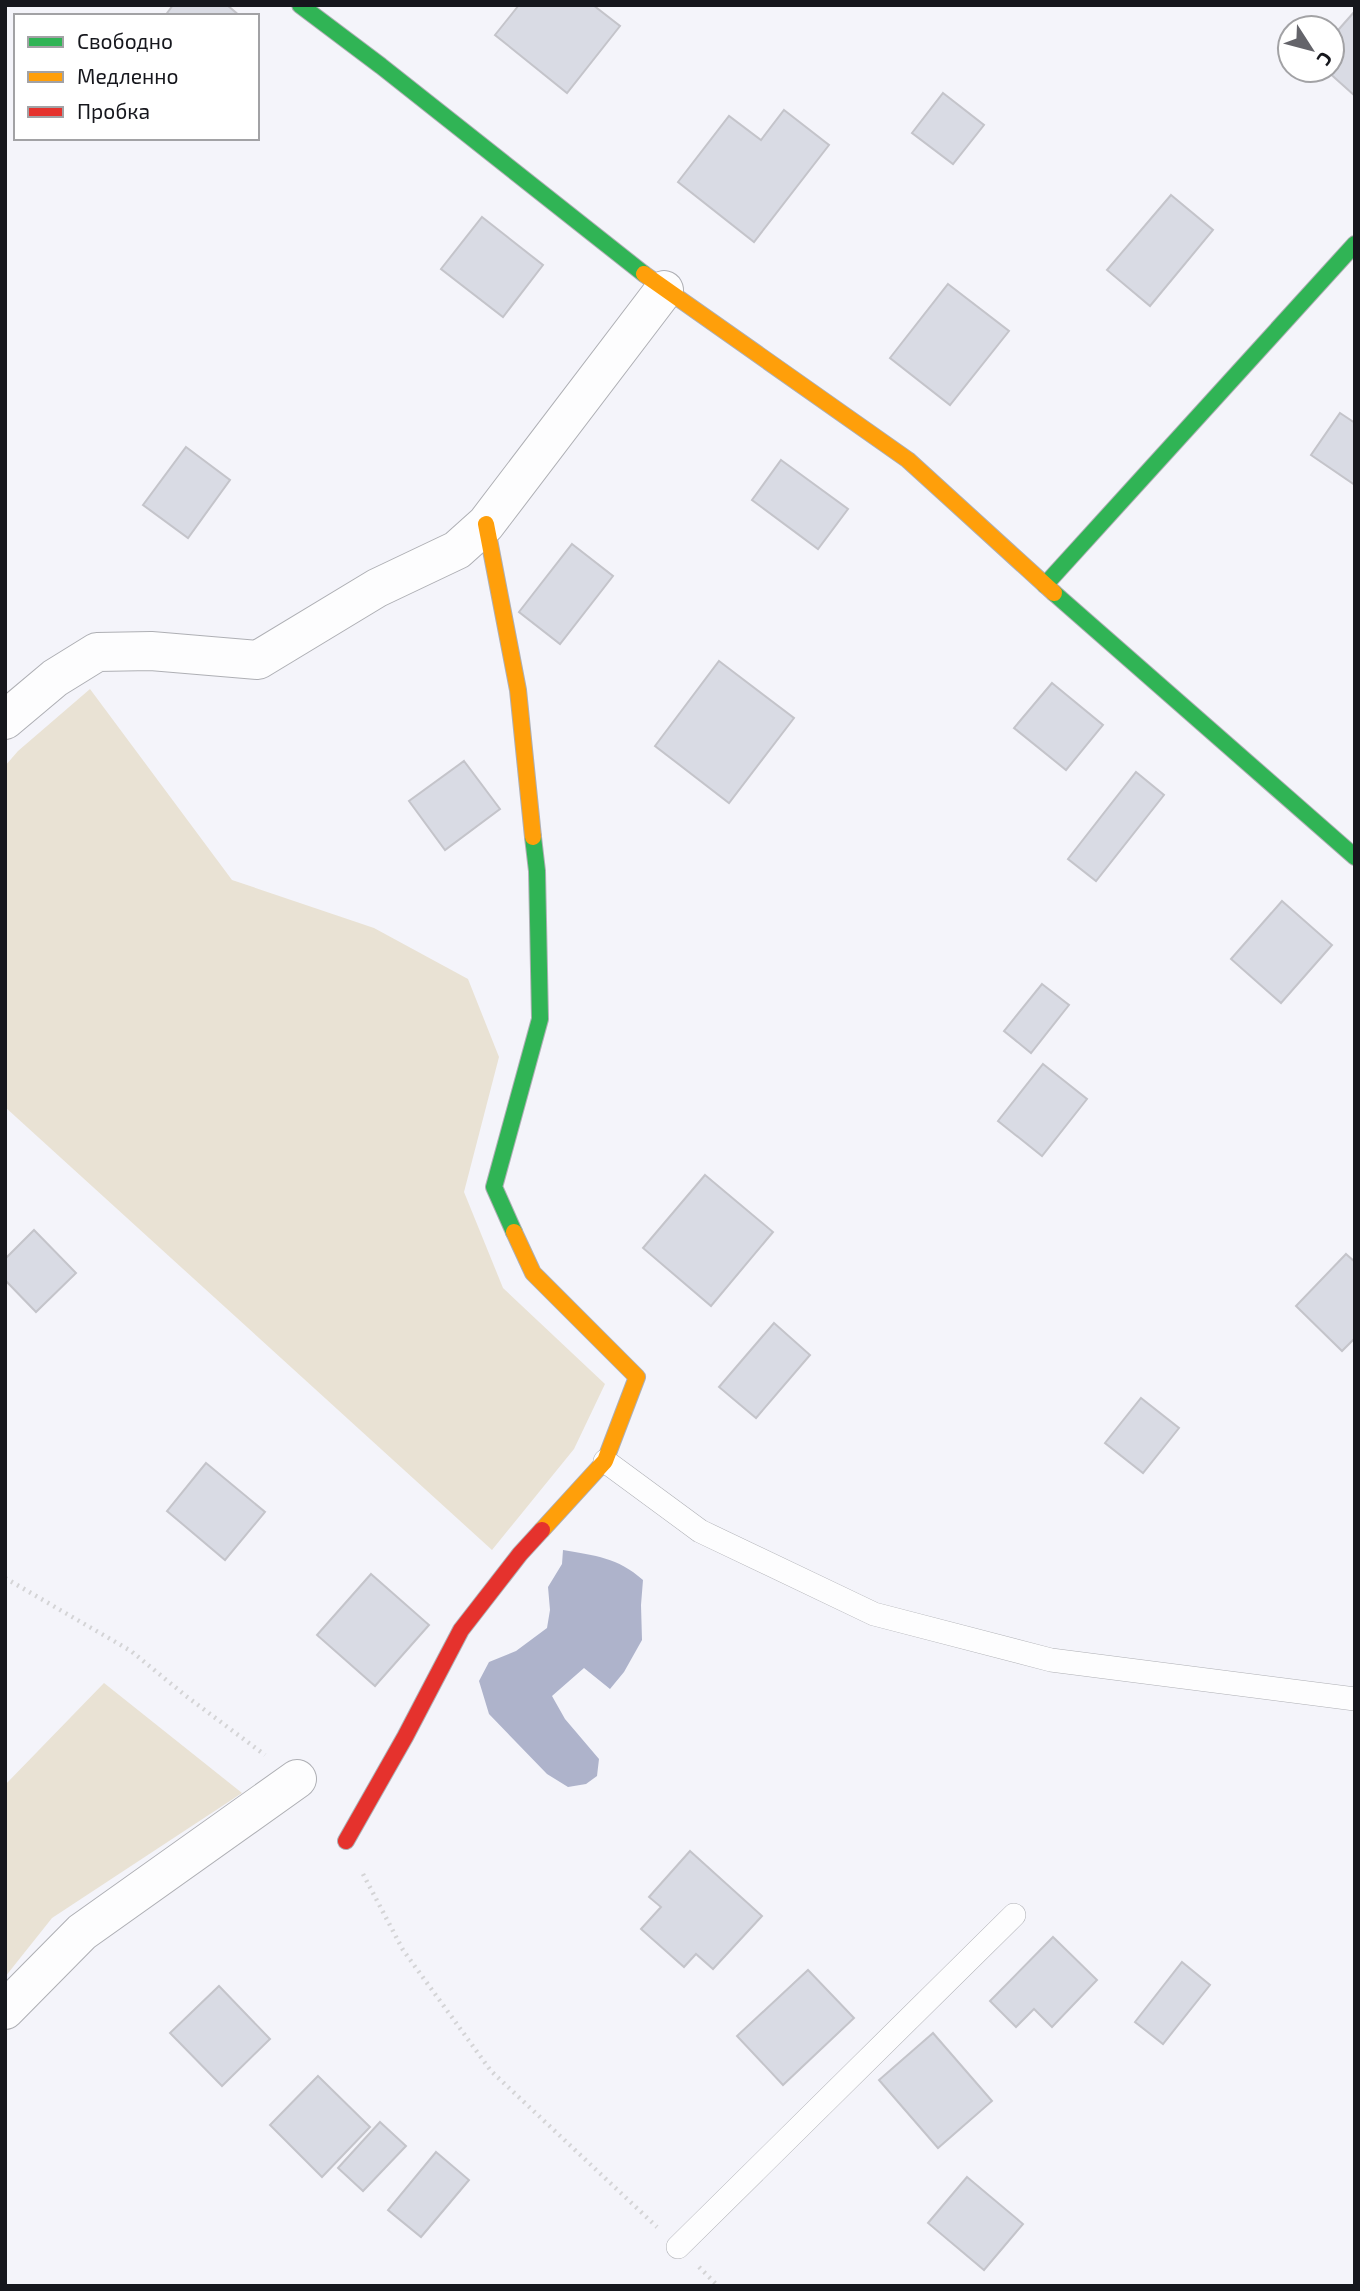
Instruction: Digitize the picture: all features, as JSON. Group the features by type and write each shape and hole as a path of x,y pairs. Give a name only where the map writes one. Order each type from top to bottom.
{"street":[{"path":"300,5 664,290 908,460 1045,585 1355,857"},
{"path":"1045,585 1355,244"},
{"path":"5,720 55,678 97,652 151,651 258,660 377,589 457,550 486,524 664,290"},
{"path":"346,1841 461,1630 520,1554 605,1461 637,1377 533,1273 494,1187 540,1019 537,871 519,690 486,524"},
{"path":"5,2010 82,1931 296,1779"}],"lane":[{"path":"605,1461 700,1531 874,1614 1051,1660 1355,1699"},
{"path":"678,2248 1014,1915"}],"path":[{"path":"5,1578 131,1651 296,1779"},
{"path":"346,1841 403,1950 491,2071 718,2286"}],"shaded area":[{"path":"90,689 232,880 374,928 468,979 499,1057 464,1192 503,1288 605,1384 574,1449 492,1550 5,1107 5,766 18,751"},
{"path":"104,1683 242,1793 52,1918 5,1977 5,1785"}],"water":[{"path":"563,1550 615,1562 643,1580 642,1640 624,1672 610,1689 584,1668 552,1696 565,1719 599,1759 597,1776 586,1784 568,1787 547,1774 489,1714 479,1681 489,1662 516,1651 547,1628 550,1610 548,1587 562,1564"}],"building":[{"path":"173,5 227,5 238,14 166,14"},
{"path":"519,5 593,5 620,26 567,93 495,35"},
{"path":"1355,11 1355,96 1342,84 1346,84 1346,21"},
{"path":"943,93 984,125 953,164 912,133"},
{"path":"784,110 829,145 754,242 678,182 729,116 761,140"},
{"path":"1171,195 1213,230 1150,306 1107,270"},
{"path":"482,217 543,265 503,317 441,269"},
{"path":"948,284 1009,331 950,405 890,358"},
{"path":"1340,413 1355,423 1355,485 1311,455"},
{"path":"186,447 230,480 188,538 143,505"},
{"path":"781,460 848,509 818,549 752,500"},
{"path":"572,544 613,576 560,644 519,612"},
{"path":"719,661 794,718 729,803 655,746"},
{"path":"1052,683 1103,725 1066,770 1014,728"},
{"path":"464,761 500,809 445,850 409,801"},
{"path":"1136,772 1164,795 1096,881 1068,859"},
{"path":"1282,901 1332,945 1281,1003 1231,959"},
{"path":"1042,984 1069,1005 1031,1053 1004,1031"},
{"path":"1043,1064 1087,1099 1042,1156 998,1121"},
{"path":"705,1175 773,1232 711,1306 643,1248"},
{"path":"34,1230 76,1273 36,1312 5,1280 5,1259"},
{"path":"1346,1254 1355,1262 1355,1338 1342,1351 1296,1306"},
{"path":"774,1323 810,1355 756,1418 719,1387"},
{"path":"1141,1398 1179,1428 1143,1473 1105,1443"},
{"path":"206,1463 265,1512 225,1560 167,1511"},
{"path":"371,1574 429,1625 375,1686 317,1635"},
{"path":"690,1851 762,1916 713,1969 696,1954 684,1967 641,1929 661,1907 649,1897"},
{"path":"1053,1937 1097,1980 1052,2027 1034,2009 1016,2027 990,2001"},
{"path":"1182,1962 1210,1985 1163,2044 1135,2022"},
{"path":"808,1970 854,2018 783,2085 737,2036"},
{"path":"219,1986 270,2039 222,2086 170,2033"},
{"path":"933,2033 992,2101 938,2148 879,2080"},
{"path":"318,2076 370,2127 322,2177 270,2125"},
{"path":"380,2122 406,2146 363,2191 338,2168"},
{"path":"436,2152 469,2180 421,2237 388,2210"},
{"path":"967,2177 1023,2224 984,2270 928,2223"}],"traffic: fast":[{"path":"300,5 644,274"},
{"path":"1045,585 1355,244"},
{"path":"1054,593 1355,857"},
{"path":"514,1232 494,1187 540,1019 537,871 533,837"}],"traffic: slow":[{"path":"644,274 908,460 1054,593"},
{"path":"486,524 518,690 533,837"},
{"path":"514,1232 533,1273 637,1377 605,1461 542,1530"}],"traffic: jam":[{"path":"346,1841 461,1630 542,1530"}]}
